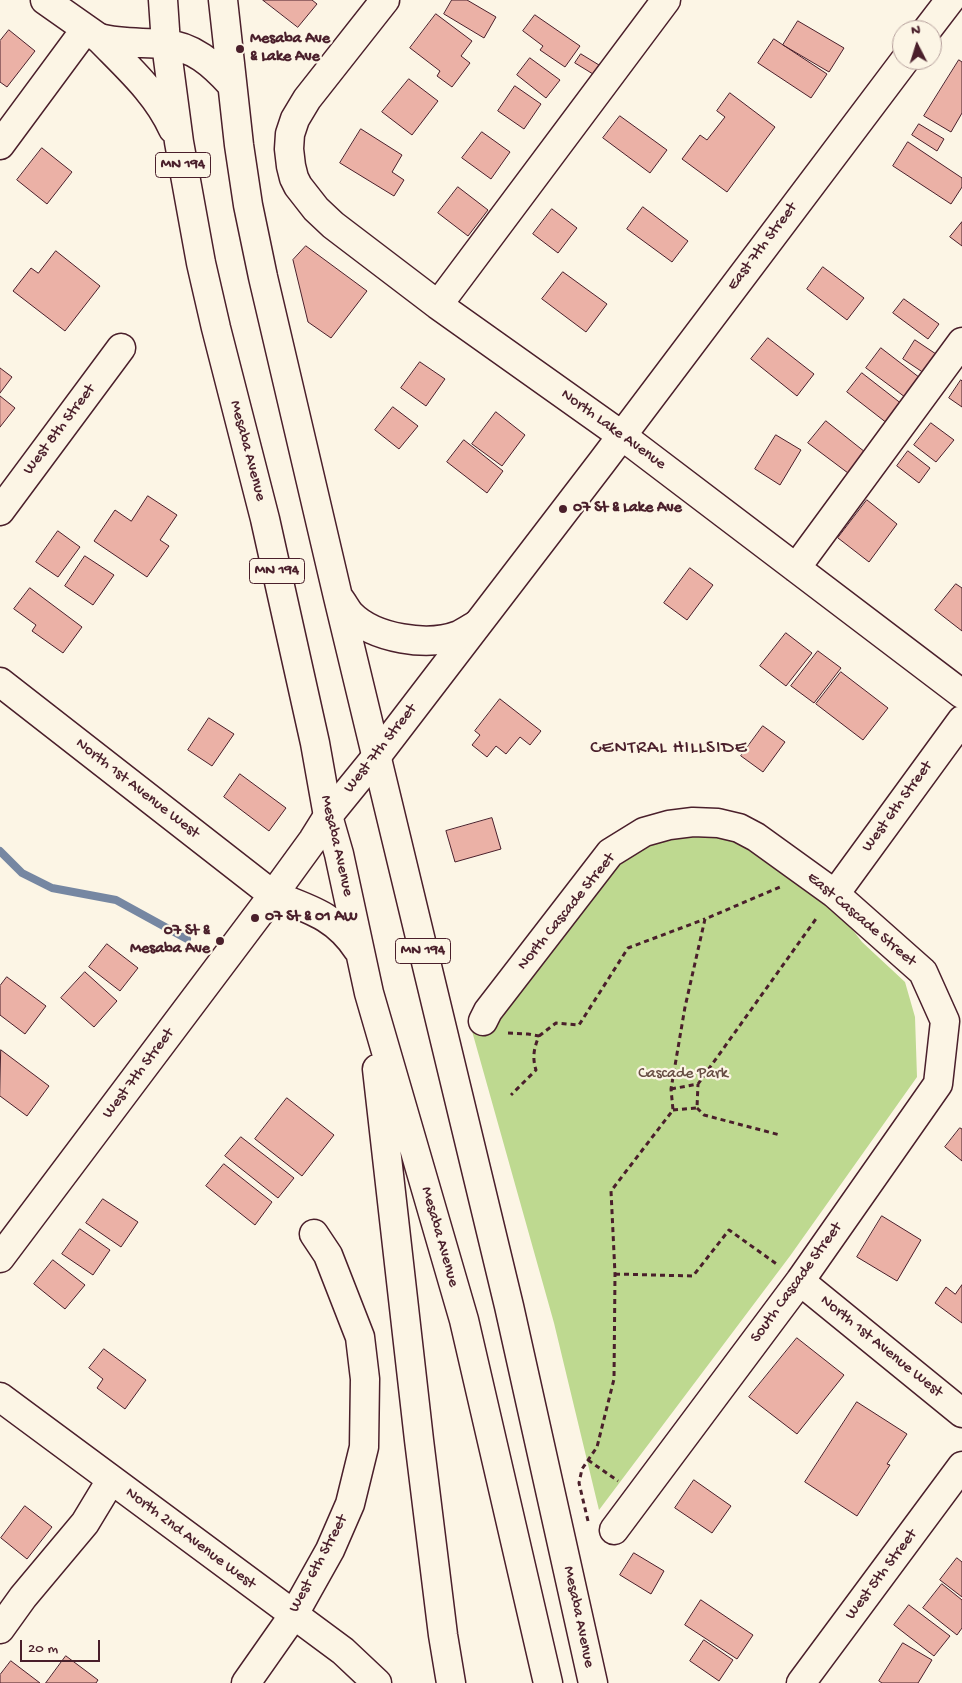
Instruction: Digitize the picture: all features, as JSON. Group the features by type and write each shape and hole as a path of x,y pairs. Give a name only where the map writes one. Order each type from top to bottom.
{"main road":[{"name":"Mesaba Avenue","path":"163,0 166,44 179,142 201,263 265,519 315,743 328,816 339,854 369,993 464,1320 548,1683"},
{"name":"Mesaba Avenue","path":"224,0 240,153 254,232 338,597 509,1306 592,1683"},
{"name":"North Lake Avenue","path":"385,0 307,99 295,119 290,134 289,149 294,178 316,209 333,225 438,305 621,435 962,694"},
{"path":"438,305 666,0"},
{"path":"935,20 950,0"},
{"path":"58,4 92,34 151,92 168,117 179,142"},
{"path":"92,34 113,42 166,44 188,49 206,59 232,85"},
{"path":"0,145 92,34"},
{"name":"East 7th Street","path":"621,435 896,70"},
{"path":"796,568 962,342"},
{"name":"West 8th Street","path":"0,511 121,348"},
{"name":"West 7th Street","path":"0,1258 273,895 328,816 376,757 621,435"},
{"path":"338,597 351,614 364,624 384,634 400,638 441,639 459,635 476,625"},
{"name":"North 1st Avenue West","path":"0,682 273,895 310,909 332,921 348,935 360,952"},
{"name":"West 6th Street","path":"835,894 962,720"},
{"name":"East Cascade Street","path":"669,825 693,822 718,823 740,828 756,836 835,894 923,972 945,1021"},
{"name":"North Cascade Street","path":"483,1021 494,1003 610,853 644,832 669,825"},
{"path":"369,993 422,1459 443,1635 451,1683"},
{"name":"South Cascade Street","path":"602,1529 640,1496 792,1276 938,1084 945,1021"},
{"name":"West 6th Street","path":"246,1683 292,1616 330,1550 350,1504 364,1447 365,1379 360,1337 328,1255 314,1234"},
{"name":"North 1st Avenue West","path":"792,1276 962,1413"},
{"name":"North 2nd Avenue West","path":"0,1397 292,1616 343,1651 377,1683"},
{"name":"West 5th Street","path":"801,1683 962,1466"},
{"path":"0,1629 23,1597 85,1523 111,1480"}],"path":[{"path":"511,1095 536,1070 533,1059 539,1036 556,1023 580,1025 628,948 705,919 809,875"},
{"path":"780,1135 704,1115 697,1108 698,1084 835,894"},
{"path":"602,1529 579,1483 582,1469 597,1446 614,1378 615,1274 611,1191 673,1110 671,1089 685,1007 705,919"},
{"path":"483,1021 502,1033 539,1036"},
{"path":"671,1089 698,1084"},
{"path":"673,1110 697,1108"},
{"path":"615,1274 693,1276 730,1230 792,1276"},
{"path":"588,1460 640,1496"}],"green space":[{"name":"Cascade Park","path":"717,827 830,900 862,942 905,982 915,1017 917,1077 790,1256 599,1510 554,1323 472,1031 609,862 627,845"}],"building":[{"path":"263,0 312,0 317,4 298,27"},
{"path":"452,0 467,0 496,17 484,38 444,14"},
{"path":"436,14 472,41 461,56 470,63 452,87 437,76 440,71 410,48"},
{"path":"535,15 580,46 565,67 540,50 543,46 523,31"},
{"path":"798,21 844,48 829,72 783,45"},
{"path":"9,30 35,51 7,87 0,82 0,41"},
{"path":"774,39 827,74 811,98 758,63"},
{"path":"581,54 599,65 593,74 575,63"},
{"path":"530,58 560,80 546,98 517,75"},
{"path":"959,60 962,62 962,113 951,132 924,116"},
{"path":"409,79 438,101 412,135 382,112"},
{"path":"515,86 541,104 524,129 498,111"},
{"path":"730,93 775,127 727,192 682,159 700,135 707,140 725,117 717,111"},
{"path":"620,116 667,150 650,173 603,138"},
{"path":"919,124 944,139 937,151 912,135"},
{"path":"361,129 402,155 392,172 404,180 394,196 340,163"},
{"path":"482,132 510,152 491,179 462,158"},
{"path":"908,142 962,178 962,187 951,204 893,166"},
{"path":"42,148 72,172 47,204 17,180"},
{"path":"458,187 488,210 468,236 438,213"},
{"path":"643,207 688,241 672,262 627,229"},
{"path":"552,209 577,228 558,253 533,234"},
{"path":"962,222 962,246 950,237"},
{"path":"306,246 367,291 331,338 308,322 293,260"},
{"path":"56,251 100,286 65,331 13,291 31,268 38,273"},
{"path":"823,267 864,298 847,320 807,289"},
{"path":"563,272 607,304 586,332 542,299"},
{"path":"904,299 939,324 928,339 893,313"},
{"path":"768,338 814,374 797,396 751,359"},
{"path":"915,340 942,358 930,377 903,359"},
{"path":"881,348 924,381 909,400 866,368"},
{"path":"420,362 445,379 426,406 401,388"},
{"path":"0,368 12,377 0,393"},
{"path":"862,373 907,408 892,427 847,392"},
{"path":"962,381 962,407 949,398"},
{"path":"0,396 15,408 0,427"},
{"path":"393,407 418,426 399,449 375,430"},
{"path":"496,412 525,435 502,466 472,444"},
{"path":"826,421 865,452 848,473 808,443"},
{"path":"931,423 954,440 936,462 914,445"},
{"path":"776,435 801,450 780,485 755,469"},
{"path":"464,440 503,471 487,493 447,462"},
{"path":"908,451 930,468 919,483 897,466"},
{"path":"148,496 177,515 160,540 169,546 147,577 94,541 115,510 131,521"},
{"path":"867,500 897,524 869,562 838,538"},
{"path":"58,531 80,547 58,577 36,562"},
{"path":"85,556 114,575 93,605 65,586"},
{"path":"690,568 713,585 687,620 664,603"},
{"path":"956,584 962,588 962,631 935,610"},
{"path":"30,588 82,627 63,653 32,631 36,625 14,609"},
{"path":"786,633 812,653 786,686 760,666"},
{"path":"818,651 841,668 814,703 791,686"},
{"path":"841,672 888,708 863,740 816,704"},
{"path":"500,699 541,731 530,745 520,737 506,754 496,746 487,757 472,745 480,735 475,731"},
{"path":"209,718 234,734 212,766 188,750"},
{"path":"763,726 785,742 763,772 741,756"},
{"path":"240,774 286,808 269,831 224,797"},
{"path":"492,818 501,849 455,862 446,831"},
{"path":"107,944 138,968 120,991 89,967"},
{"path":"85,972 117,1001 94,1027 61,998"},
{"path":"7,977 46,1006 25,1034 0,1015 0,986"},
{"path":"1,1050 49,1086 27,1116 0,1096"},
{"path":"287,1098 334,1135 302,1176 255,1139"},
{"path":"960,1128 962,1129 962,1161 945,1147"},
{"path":"241,1137 294,1178 278,1198 225,1156"},
{"path":"224,1164 272,1202 255,1225 206,1186"},
{"path":"103,1199 138,1222 121,1247 86,1223"},
{"path":"882,1216 921,1240 897,1281 857,1257"},
{"path":"80,1229 110,1250 93,1275 62,1254"},
{"path":"53,1260 85,1285 65,1309 34,1284"},
{"path":"962,1285 962,1323 935,1303 946,1287 955,1294"},
{"path":"797,1338 844,1375 797,1434 749,1397"},
{"path":"104,1349 146,1380 125,1409 97,1388 103,1379 89,1368"},
{"path":"857,1402 907,1434 887,1464 890,1465 857,1516 805,1482"},
{"path":"694,1480 731,1506 712,1533 675,1508"},
{"path":"25,1506 52,1527 27,1559 1,1538"},
{"path":"634,1553 664,1571 651,1594 620,1575"},
{"path":"957,1558 962,1562 962,1597 940,1580"},
{"path":"942,1584 962,1600 962,1628 957,1635 923,1608"},
{"path":"701,1600 753,1635 737,1659 685,1625"},
{"path":"909,1605 950,1636 934,1656 894,1625"},
{"path":"704,1640 733,1660 719,1681 690,1661"},
{"path":"903,1643 932,1660 918,1683 882,1683 879,1681"},
{"path":"66,1656 98,1680 96,1683 46,1683"},
{"path":"11,1661 40,1683 0,1683 0,1675"}],"waterway":[{"path":"0,851 22,873 52,888 116,900 187,939"}],"place":[{"name":"Mesaba Ave & Lake Ave","path":"240,49"},
{"name":"07 St & Lake Ave","path":"563,509"},
{"name":"07 St & 01 AW","path":"255,918"},
{"name":"07 St & Mesaba Ave","path":"220,941"}],"district":[{"name":"CENTRAL HILLSIDE","path":"669,749"}]}
